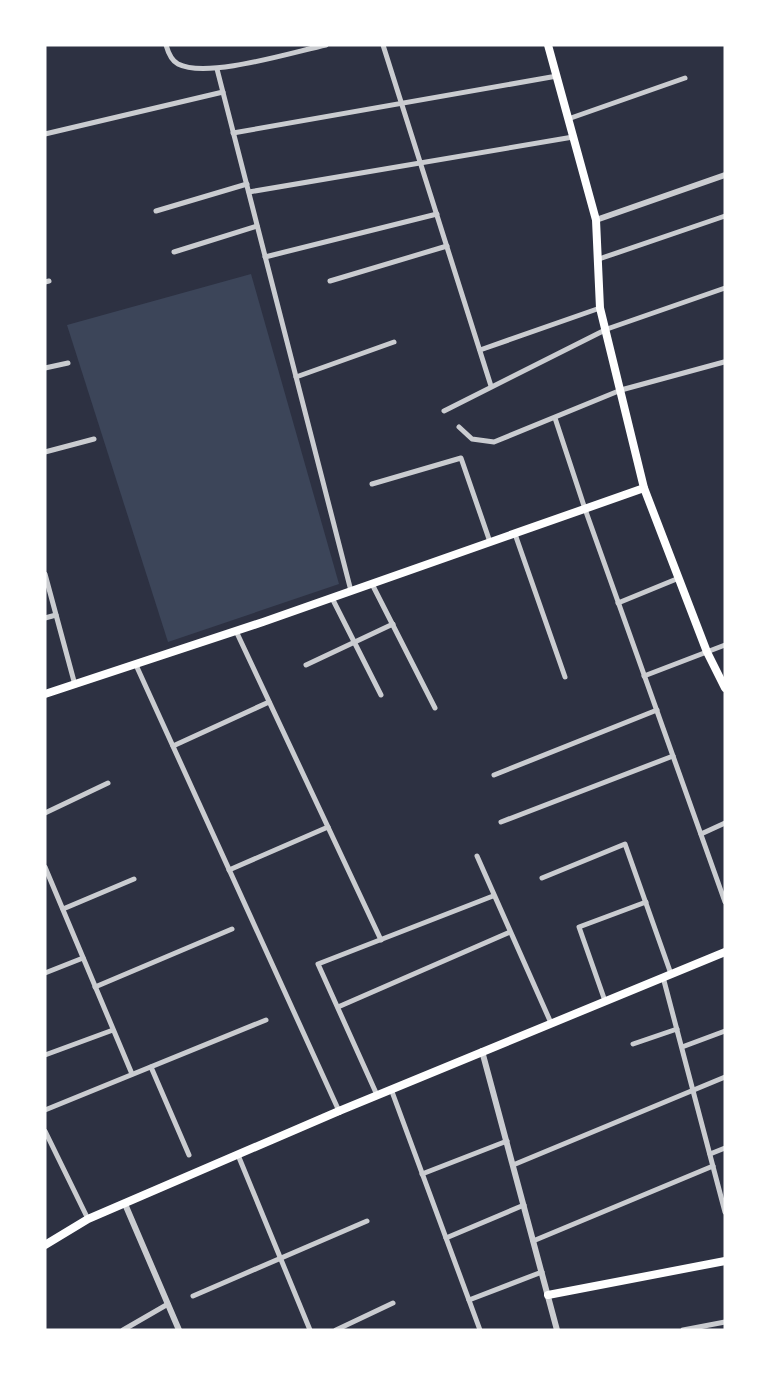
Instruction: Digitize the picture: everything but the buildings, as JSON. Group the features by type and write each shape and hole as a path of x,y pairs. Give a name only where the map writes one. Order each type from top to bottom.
{"main road":[{"path":"548,45 596,220 600,308 644,488 707,652 725,688"},
{"path":"45,694 332,598 644,488"},
{"path":"45,1245 88,1219 391,1089 725,952"},
{"path":"548,1294 725,1261"}],"street":[{"path":"166,45 177,64 217,69 326,45"},
{"path":"383,45 492,386"},
{"path":"217,69 351,591"},
{"path":"233,133 557,76"},
{"path":"568,119 685,78"},
{"path":"45,134 223,92"},
{"path":"249,192 573,136"},
{"path":"596,220 725,175"},
{"path":"156,211 247,184"},
{"path":"265,257 437,214"},
{"path":"599,259 725,216"},
{"path":"174,252 257,226"},
{"path":"330,280 447,246"},
{"path":"444,411 607,330 725,288"},
{"path":"480,350 600,308"},
{"path":"296,377 394,342"},
{"path":"459,427 472,439 494,442 621,390 724,362"},
{"path":"45,368 68,363"},
{"path":"555,418 618,603 725,902"},
{"path":"45,452 94,440"},
{"path":"372,484 461,458 490,542"},
{"path":"515,534 565,677"},
{"path":"45,574 75,685"},
{"path":"618,603 679,578"},
{"path":"372,584 435,708"},
{"path":"332,598 381,695"},
{"path":"45,618 56,615"},
{"path":"306,665 393,624"},
{"path":"236,631 381,940"},
{"path":"644,676 725,645"},
{"path":"136,665 339,1111"},
{"path":"173,746 269,702"},
{"path":"494,775 657,710"},
{"path":"501,822 673,756"},
{"path":"45,813 108,783"},
{"path":"701,834 725,823"},
{"path":"229,870 328,827"},
{"path":"542,878 625,844 646,903 667,975 677,1029 725,1212"},
{"path":"477,856 551,1023"},
{"path":"45,867 47,880 63,909 132,1074"},
{"path":"63,909 134,879"},
{"path":"378,1095 318,964 493,896"},
{"path":"604,1001 579,927 646,903"},
{"path":"95,987 232,928"},
{"path":"338,1006 510,932"},
{"path":"45,974 83,958"},
{"path":"45,1110 267,1020"},
{"path":"633,1044 677,1029"},
{"path":"45,1055 113,1030"},
{"path":"682,1047 725,1031"},
{"path":"482,1051 558,1330"},
{"path":"151,1067 189,1155"},
{"path":"513,1165 725,1077"},
{"path":"391,1089 480,1330"},
{"path":"45,1131 88,1219"},
{"path":"422,1174 507,1141"},
{"path":"710,1154 725,1148"},
{"path":"238,1155 310,1330"},
{"path":"533,1241 713,1166"},
{"path":"125,1204 179,1330"},
{"path":"446,1238 524,1205"},
{"path":"193,1296 368,1221"},
{"path":"469,1300 542,1272"},
{"path":"336,1330 393,1303"},
{"path":"123,1330 168,1304"},
{"path":"683,1330 725,1322"}],"shaded area":[{"path":"251,274 339,584 168,642 67,325"}]}
